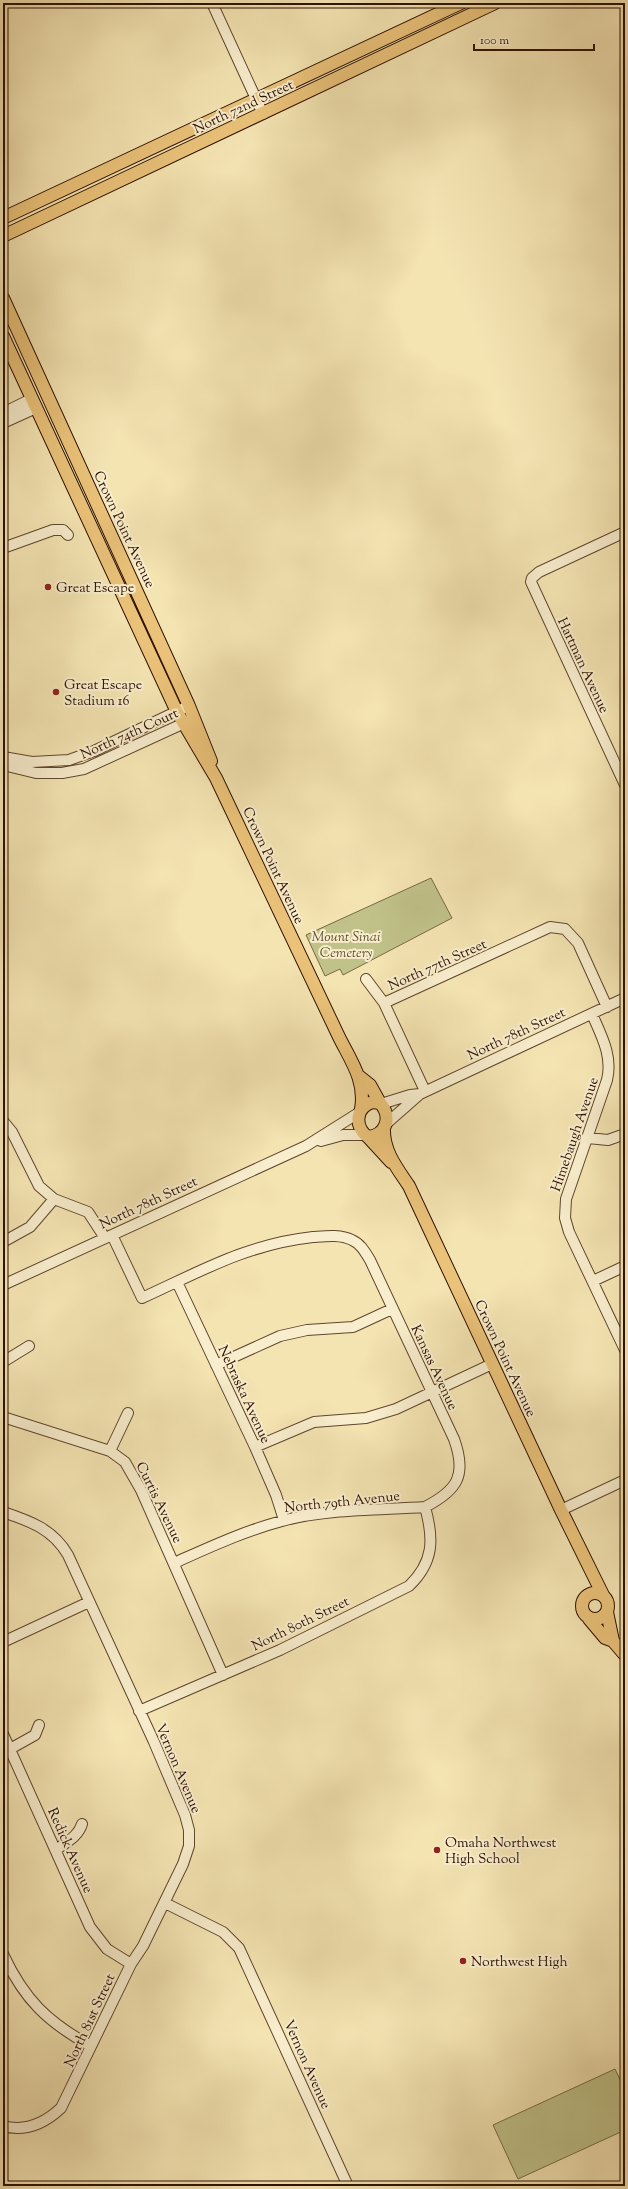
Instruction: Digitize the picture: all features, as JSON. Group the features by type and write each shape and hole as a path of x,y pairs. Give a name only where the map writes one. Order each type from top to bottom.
{"main road":[{"name":"North 72nd Street","path":"3,218 461,3"},
{"name":"North 72nd Street","path":"3,236 495,3"},
{"name":"Crown Point Avenue","path":"3,298 189,706 189,721"},
{"name":"Crown Point Avenue","path":"3,336 33,404 177,712 189,721 211,760 214,774 335,1030 360,1077 363,1094 360,1110"},
{"name":"Crown Point Avenue","path":"360,1077 370,1085 380,1104"},
{"path":"370,1103 380,1104 386,1112 386,1126 378,1134 367,1136 359,1125 360,1110 370,1103"},
{"name":"Crown Point Avenue","path":"386,1126 386,1144 393,1163 409,1186 603,1596"},
{"name":"Crown Point Avenue","path":"367,1136 385,1158 393,1163"},
{"name":"Crown Point Avenue","path":"587,1596 588,1567"},
{"path":"613,1641 607,1612 608,1603 603,1596 597,1592 587,1596 582,1601 582,1608 589,1619 605,1638 613,1641 625,1655"},
{"path":"589,1619 598,1619 607,1612"}],"street":[{"path":"212,3 263,114"},
{"path":"3,413 33,404"},
{"path":"3,423 33,404"},
{"path":"3,548 53,530 63,530 68,535"},
{"name":"Hartman Avenue","path":"625,532 539,572 532,578 531,582 625,786"},
{"name":"North 74th Court","path":"3,757 32,762 60,762 94,751 189,706"},
{"name":"North 74th Court","path":"3,765 36,773 62,773 93,766 189,721"},
{"path":"60,762 62,773"},
{"name":"North 77th Street","path":"384,1003 550,927 565,929 578,942 607,1007"},
{"path":"366,979 384,1003 422,1093"},
{"name":"North 78th Street","path":"422,1093 625,998"},
{"name":"Himebaugh Avenue","path":"592,1014 606,1048 610,1068 588,1138 566,1199 564,1210 568,1232 625,1350"},
{"path":"380,1104 410,1094 422,1093"},
{"path":"386,1126 422,1093"},
{"path":"306,1146 360,1110"},
{"path":"3,1121 12,1132 39,1186 54,1198 88,1212 109,1236"},
{"path":"588,1138 608,1140 625,1134"},
{"path":"306,1146 343,1135 367,1136"},
{"name":"North 78th Street","path":"3,1285 306,1146"},
{"path":"3,1242 30,1226 54,1198"},
{"name":"Kansas Avenue","path":"109,1236 142,1298 244,1251 274,1243 328,1236 344,1237 358,1243 370,1260 454,1439 460,1457 459,1473 454,1485 441,1499 425,1507"},
{"path":"593,1281 625,1266"},
{"name":"Nebraska Avenue","path":"177,1282 255,1447 276,1495 284,1520"},
{"path":"216,1365 280,1336 308,1330 353,1327 392,1309"},
{"path":"3,1362 29,1346"},
{"path":"255,1447 306,1424 378,1415 492,1364"},
{"path":"110,1451 128,1413"},
{"name":"Curtis Avenue","path":"3,1417 110,1451 119,1456 130,1470 174,1563 223,1675"},
{"path":"561,1510 625,1480"},
{"name":"North 79th Avenue","path":"174,1563 238,1535 284,1520 311,1516 425,1507"},
{"name":"North 80th Street","path":"139,1711 280,1650 409,1586 420,1576 431,1545 430,1524 425,1507"},
{"name":"Vernon Avenue","path":"3,1512 35,1524 56,1538 68,1555 178,1798 190,1830 189,1846 183,1864 165,1903 223,1932 239,1948 348,2186"},
{"path":"3,1642 89,1602"},
{"path":"10,1749 35,1736 38,1725"},
{"name":"Redick Avenue","path":"3,1734 90,1927 107,1949 131,1964"},
{"path":"56,1850 77,1835 82,1824"},
{"name":"North 81st Street","path":"3,2126 20,2129 50,2118 61,2108 131,1964 144,1946 165,1903"},
{"path":"3,1954 15,1979 39,2010 67,2033 91,2046"}],"green space":[{"name":"Mount Sinai Cemetery","path":"431,878 452,918 343,975 340,969 325,976 306,935"},
{"path":"615,2069 625,2090 625,2130 518,2179 493,2125"}],"place":[{"name":"Great Escape","path":"48,587"},
{"name":"Great Escape Stadium 16","path":"56,692"},
{"name":"Omaha Northwest High School","path":"437,1850"},
{"name":"Northwest High","path":"463,1961"}]}
